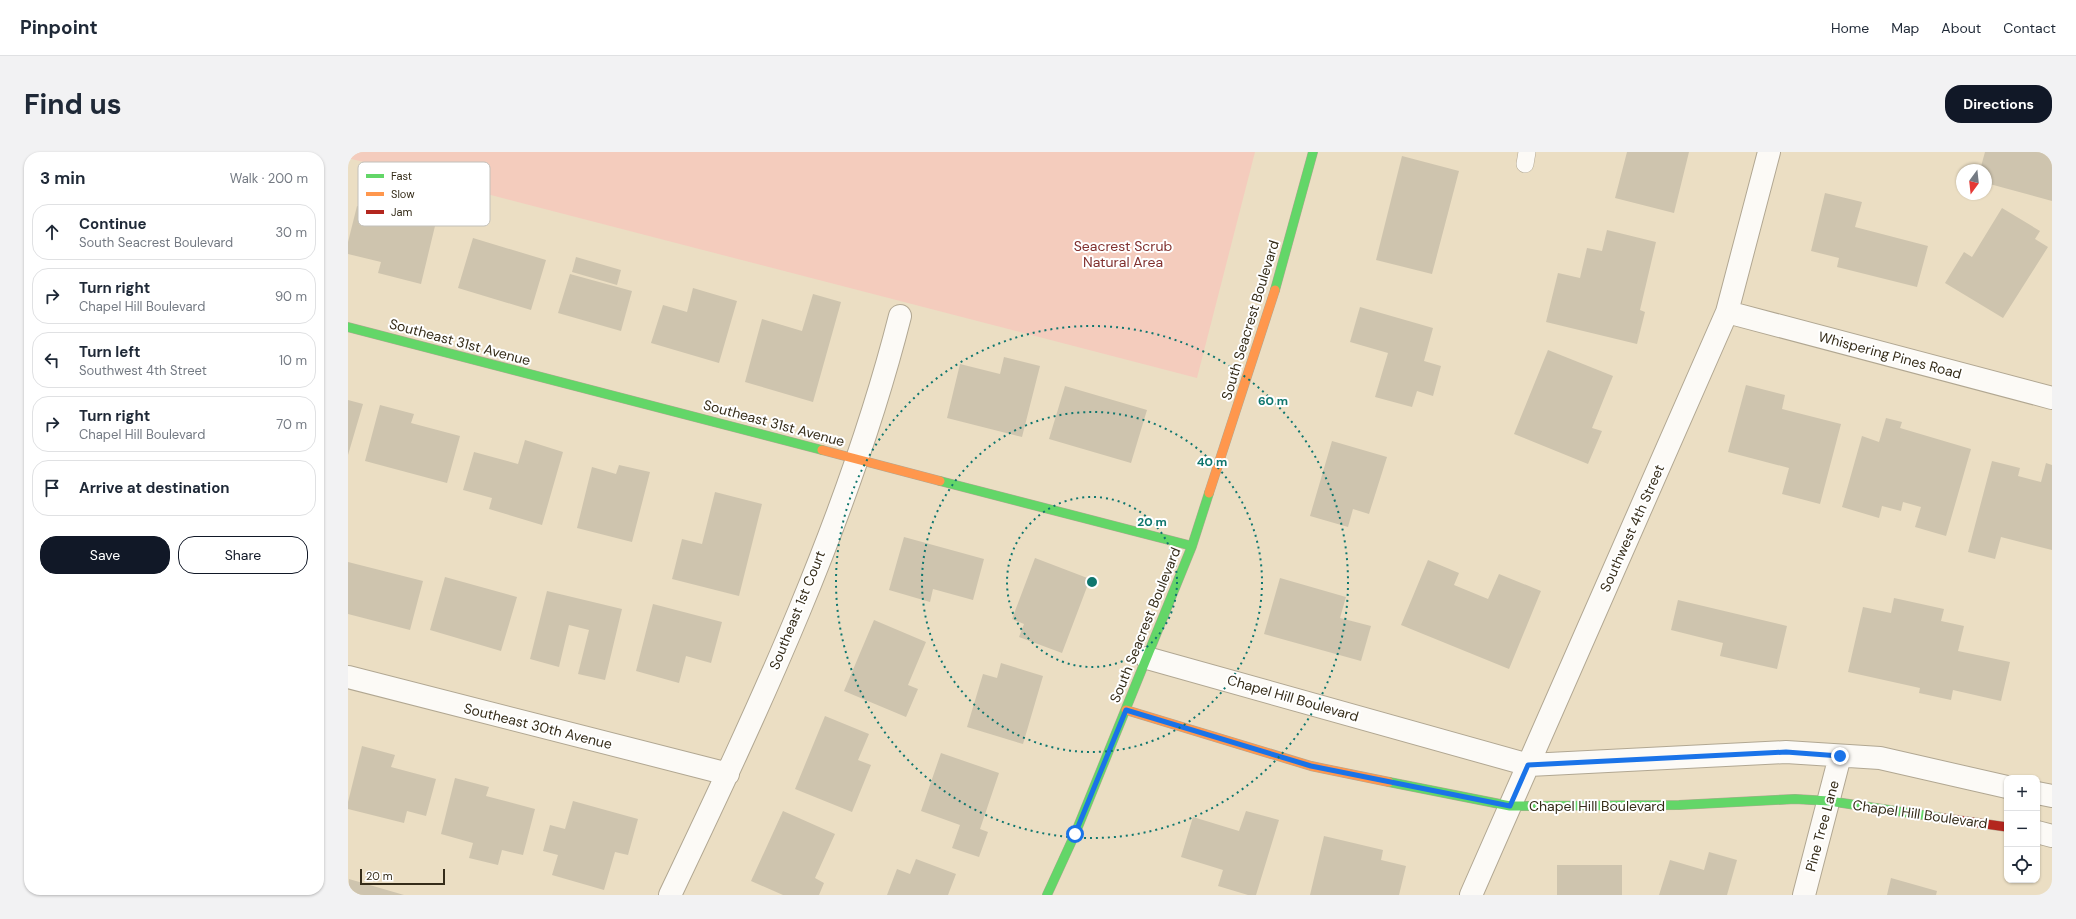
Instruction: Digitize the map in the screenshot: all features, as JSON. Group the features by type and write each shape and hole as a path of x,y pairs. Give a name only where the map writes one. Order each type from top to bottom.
{"street":[{"name":"South Seacrest Boulevard","path":"1047,895 1126,710 1192,546 1266,321 1313,152"},
{"name":"Southwest 4th Street","path":"1472,895 1727,312 1769,152"},
{"name":"Whispering Pines Road","path":"1727,312 2052,398"},
{"name":"Southeast 1st Court","path":"670,895 728,774 798,612 858,459 900,316"},
{"name":"Southeast 31st Avenue","path":"348,327 1192,546"},
{"name":"Chapel Hill Boulevard","path":"1147,658 1528,765 1786,752 1880,758 2004,785"},
{"name":"Southeast 30th Avenue","path":"348,677 728,774"},
{"name":"Chapel Hill Boulevard","path":"1126,710 1311,766 1510,806 1679,806 1795,799 1829,801 2004,827"},
{"name":"Pine Tree Lane","path":"1804,895 1840,756"},
{"path":"2040,794 2052,796"},
{"path":"2040,833 2052,836"}],"green space":[{"name":"Seacrest Scrub Natural Area","path":"348,152 1255,152 1197,378 490,195 490,162 363,162 348,158"}],"building":[{"path":"1627,152 1689,152 1674,213 1615,198"},
{"path":"1985,152 2052,152 2052,201 1992,185 1992,164 1982,164"},
{"path":"1402,156 1459,171 1432,274 1376,260"},
{"path":"1825,193 1862,202 1855,227 1928,246 1917,287 1837,267 1839,258 1811,251"},
{"path":"357,206 358,226 435,226 421,284 378,273 381,262 348,254 348,242"},
{"path":"2002,208 2040,231 2035,239 2048,247 2003,318 1945,283 1964,252 1972,257"},
{"path":"1607,230 1656,242 1640,310 1645,312 1637,344 1546,322 1558,273 1580,278 1587,248 1602,251"},
{"path":"473,238 546,260 531,310 458,288"},
{"path":"576,257 621,270 617,285 572,272"},
{"path":"570,274 632,291 621,331 558,313"},
{"path":"693,288 737,301 719,363 651,343 663,305 687,312"},
{"path":"813,294 841,302 813,402 745,382 762,319 802,331"},
{"path":"1360,307 1433,328 1424,361 1441,366 1433,396 1417,391 1412,407 1375,397 1388,353 1350,342"},
{"path":"1548,350 1613,376 1592,428 1602,431 1588,464 1514,434"},
{"path":"1004,357 1040,366 1022,437 947,418 960,364 1000,374"},
{"path":"1746,385 1785,395 1782,409 1841,424 1820,504 1782,494 1789,468 1728,452"},
{"path":"1065,386 1147,410 1131,463 1049,439"},
{"path":"348,400 363,404 348,455"},
{"path":"380,405 414,414 411,423 460,436 447,483 365,461"},
{"path":"1886,418 1902,422 1900,428 1971,449 1946,536 1915,527 1921,507 1903,502 1901,511 1882,506 1879,518 1842,507 1862,436 1879,442"},
{"path":"525,440 563,452 542,525 489,509 492,498 463,490 474,452 518,464"},
{"path":"1332,441 1387,457 1369,514 1353,509 1348,527 1310,516"},
{"path":"1992,461 2020,468 2018,476 2041,482 2046,463 2052,465 2052,550 2001,537 1995,559 1968,552"},
{"path":"619,465 650,472 632,542 577,528 592,467 616,474"},
{"path":"715,492 762,504 739,596 672,579 682,539 702,544"},
{"path":"904,537 984,559 973,600 933,589 930,602 889,590"},
{"path":"1035,558 1090,579 1062,653 1019,637 1024,624 1012,619"},
{"path":"1428,560 1459,573 1454,585 1488,599 1499,574 1541,591 1509,669 1401,625"},
{"path":"348,562 423,581 410,630 348,614"},
{"path":"445,577 517,597 501,651 430,630"},
{"path":"1280,578 1346,597 1340,618 1371,626 1361,661 1264,634"},
{"path":"547,591 622,609 605,680 578,674 589,630 569,625 559,667 530,659"},
{"path":"1894,598 1944,609 1941,621 1964,626 1958,651 2010,662 2001,701 1953,690 1951,700 1919,693 1920,688 1848,672 1863,607 1891,613"},
{"path":"1678,600 1787,626 1777,669 1720,656 1723,643 1671,630"},
{"path":"653,604 722,622 711,663 686,656 679,683 636,671"},
{"path":"874,620 926,642 908,685 918,689 906,717 844,691"},
{"path":"1001,663 1043,676 1023,744 967,727 983,674 997,678"},
{"path":"825,716 869,734 858,760 871,765 852,812 795,789"},
{"path":"362,746 395,755 391,767 436,779 426,816 407,811 404,823 348,809 348,802"},
{"path":"941,753 999,773 980,829 988,832 979,857 952,848 960,825 921,811"},
{"path":"455,778 489,787 486,796 535,809 523,855 502,850 498,865 469,858 473,843 441,834"},
{"path":"573,801 638,819 628,855 615,852 604,890 552,875 558,855 543,851 550,825 565,829"},
{"path":"783,811 835,834 815,878 824,883 819,895 783,895 751,881"},
{"path":"1246,811 1279,820 1256,895 1248,895 1218,886 1223,870 1181,857 1193,817 1239,831"},
{"path":"1324,836 1383,850 1381,860 1406,866 1399,895 1310,895"},
{"path":"1709,852 1737,860 1727,895 1659,895 1670,860 1704,870"},
{"path":"916,859 956,874 948,895 887,895 897,869 910,874"},
{"path":"1557,865 1622,865 1622,895 1557,895"},
{"path":"1891,878 1937,891 1936,895 1887,895"},
{"path":"349,879 404,895 348,895"}],"traffic: fast":[{"path":"1275,290 1313,152"},
{"path":"348,327 822,450"},
{"path":"940,481 1192,546"},
{"path":"1047,895 1075,834 1192,546 1209,493"},
{"path":"1389,782 1510,806 1679,805 1795,799 1829,801 1943,818"}],"traffic: slow":[{"path":"1209,493 1275,290"},
{"path":"822,450 940,481"},
{"path":"1126,710 1311,766 1389,782"}],"traffic: jam":[{"path":"1943,818 2004,827"}],"route":[{"path":"1075,834 1126,710 1311,766 1510,806 1528,765 1786,752 1840,756"}]}
